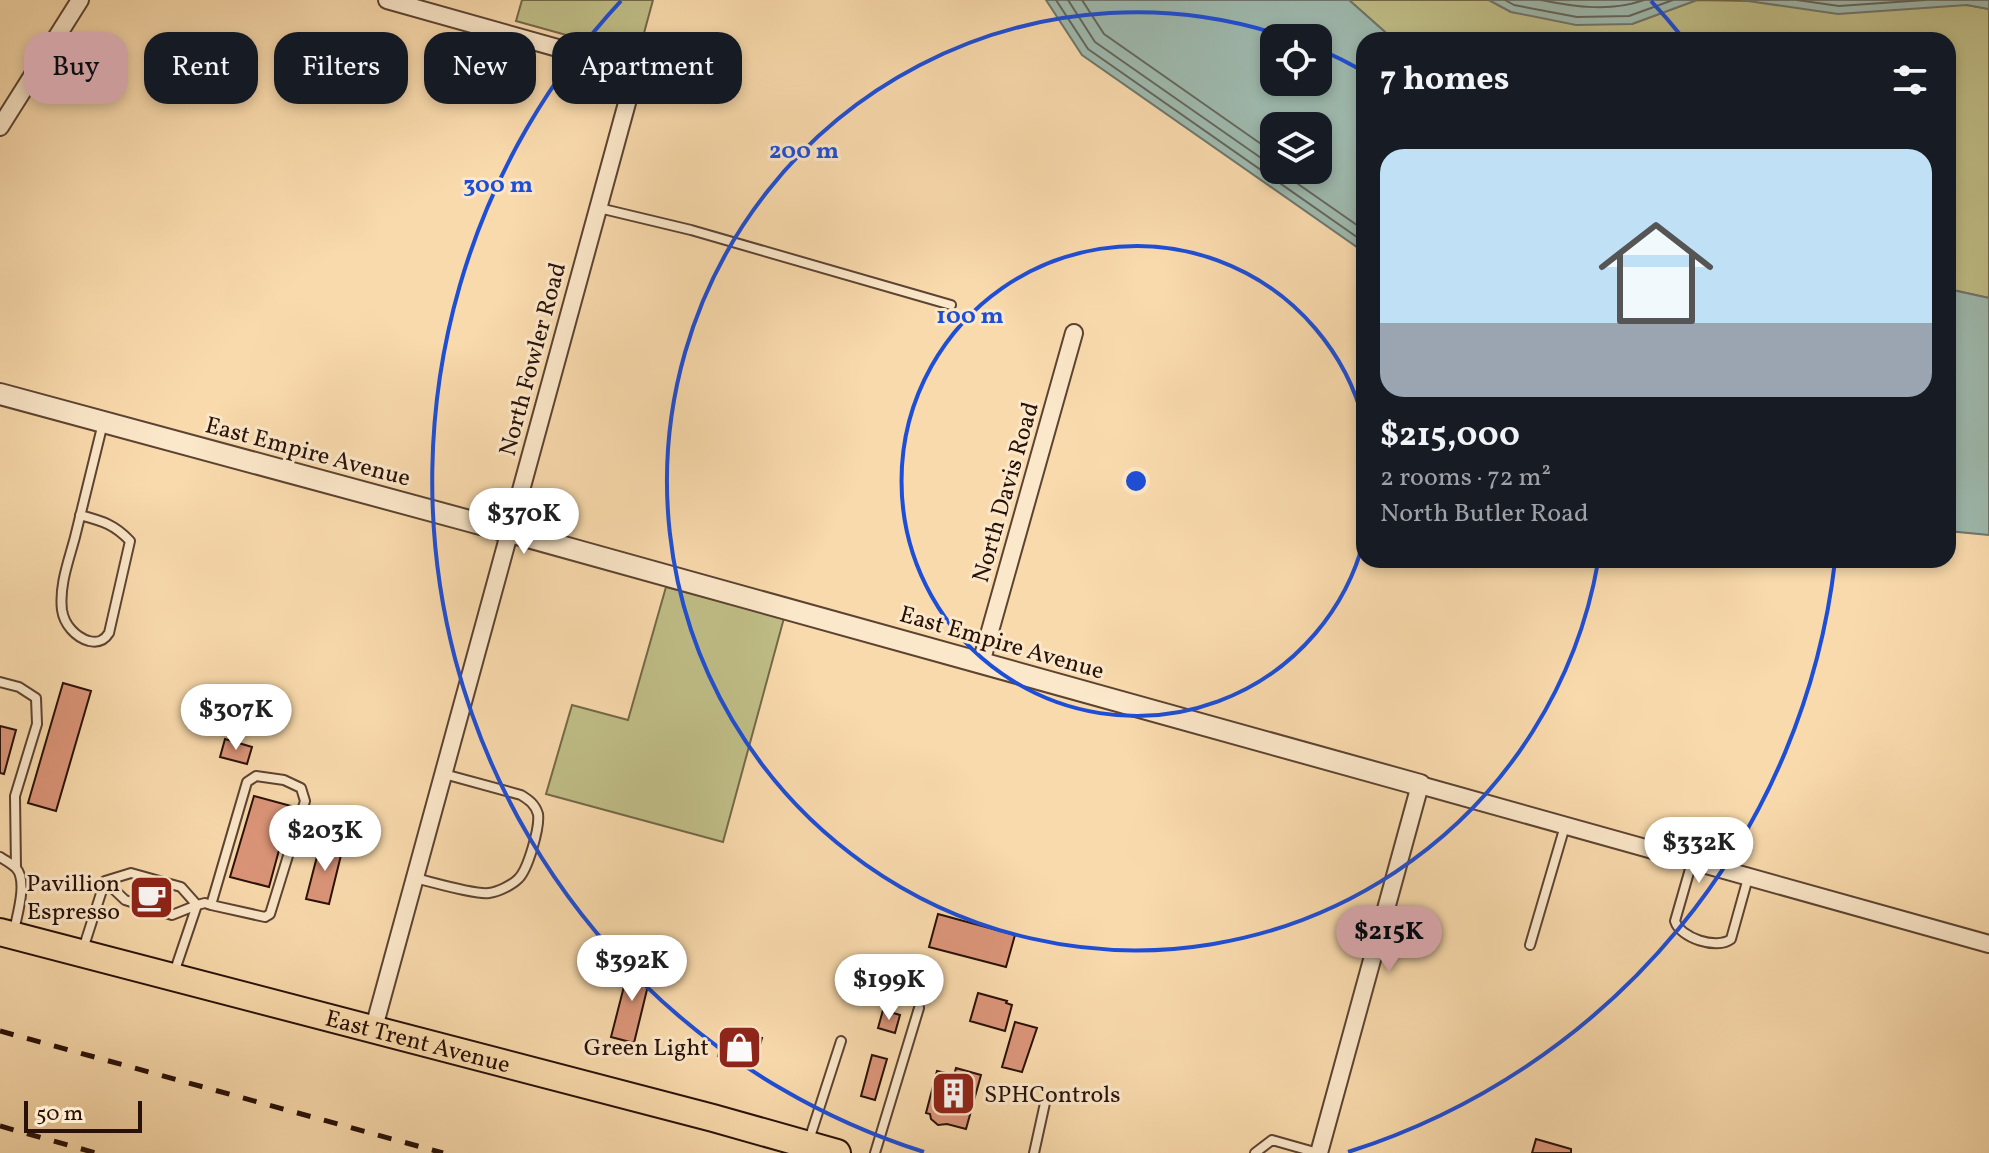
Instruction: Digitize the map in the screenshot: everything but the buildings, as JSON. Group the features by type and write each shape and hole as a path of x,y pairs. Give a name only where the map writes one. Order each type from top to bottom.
{"main road":[{"name":"East Trent Avenue","path":"7,934 837,1153"}],"street":[{"path":"0,127 80,0"},
{"name":"North Fowler Road","path":"373,1031 636,70 387,0"},
{"name":"North Davis Road","path":"981,663 1074,333"},
{"name":"East Empire Avenue","path":"0,394 510,532 1989,944"},
{"path":"1319,1153 1420,785"}],"lane":[{"path":"599,208 691,230 951,305"},
{"path":"80,515 109,523 130,541 109,633 105,639 96,642 82,639 70,628 62,612 62,588 80,515 103,422"},
{"path":"0,682 19,687 36,698 37,724 15,796 16,868 21,878 21,898 7,934"},
{"path":"415,878 488,893 518,879 528,861 538,815 532,802 521,795 444,774"},
{"path":"105,881 125,900 172,915 205,903 211,905 265,917 270,914 305,801 301,788 284,780 256,776 247,782 211,905"},
{"path":"1530,945 1565,826"},
{"path":"0,857 16,868"},
{"path":"1692,862 1675,921 1684,934 1717,945 1731,939 1748,878"},
{"path":"105,881 131,873 181,887 197,905"},
{"path":"81,954 105,881"},
{"path":"172,978 197,905"},
{"path":"875,1153 919,1008"},
{"path":"808,1145 841,1041"},
{"path":"1034,1153 1045,1103"},
{"path":"1255,1153 1272,1140 1319,1153"}],"shaded area":[{"path":"522,0 653,0 644,32 555,32 516,21"},
{"path":"1349,0 1489,0 1511,12 1632,24 1697,0 1967,5 1989,9 1989,298 1956,291 1956,32 1385,32"},
{"path":"666,587 784,618 723,842 546,794 572,705 628,720"}],"water":[{"path":"1046,0 1349,0 1385,32 1356,32 1356,246 1267,184 1332,184 1332,112 1260,112 1260,179 1082,55"},
{"path":"1489,0 1697,0 1632,24 1576,25 1511,12"},
{"path":"1741,0 1989,0 1989,9 1967,5 1838,14"},
{"path":"1956,291 1989,298 1989,535 1956,532"}],"railway":[{"path":"0,1031 443,1153"},
{"path":"0,1126 96,1153"}],"place":[{"name":"Pavillion Espresso","path":"151,897"},
{"name":"Green Light","path":"740,1047"},
{"name":"SPHControls","path":"953,1094"}]}
